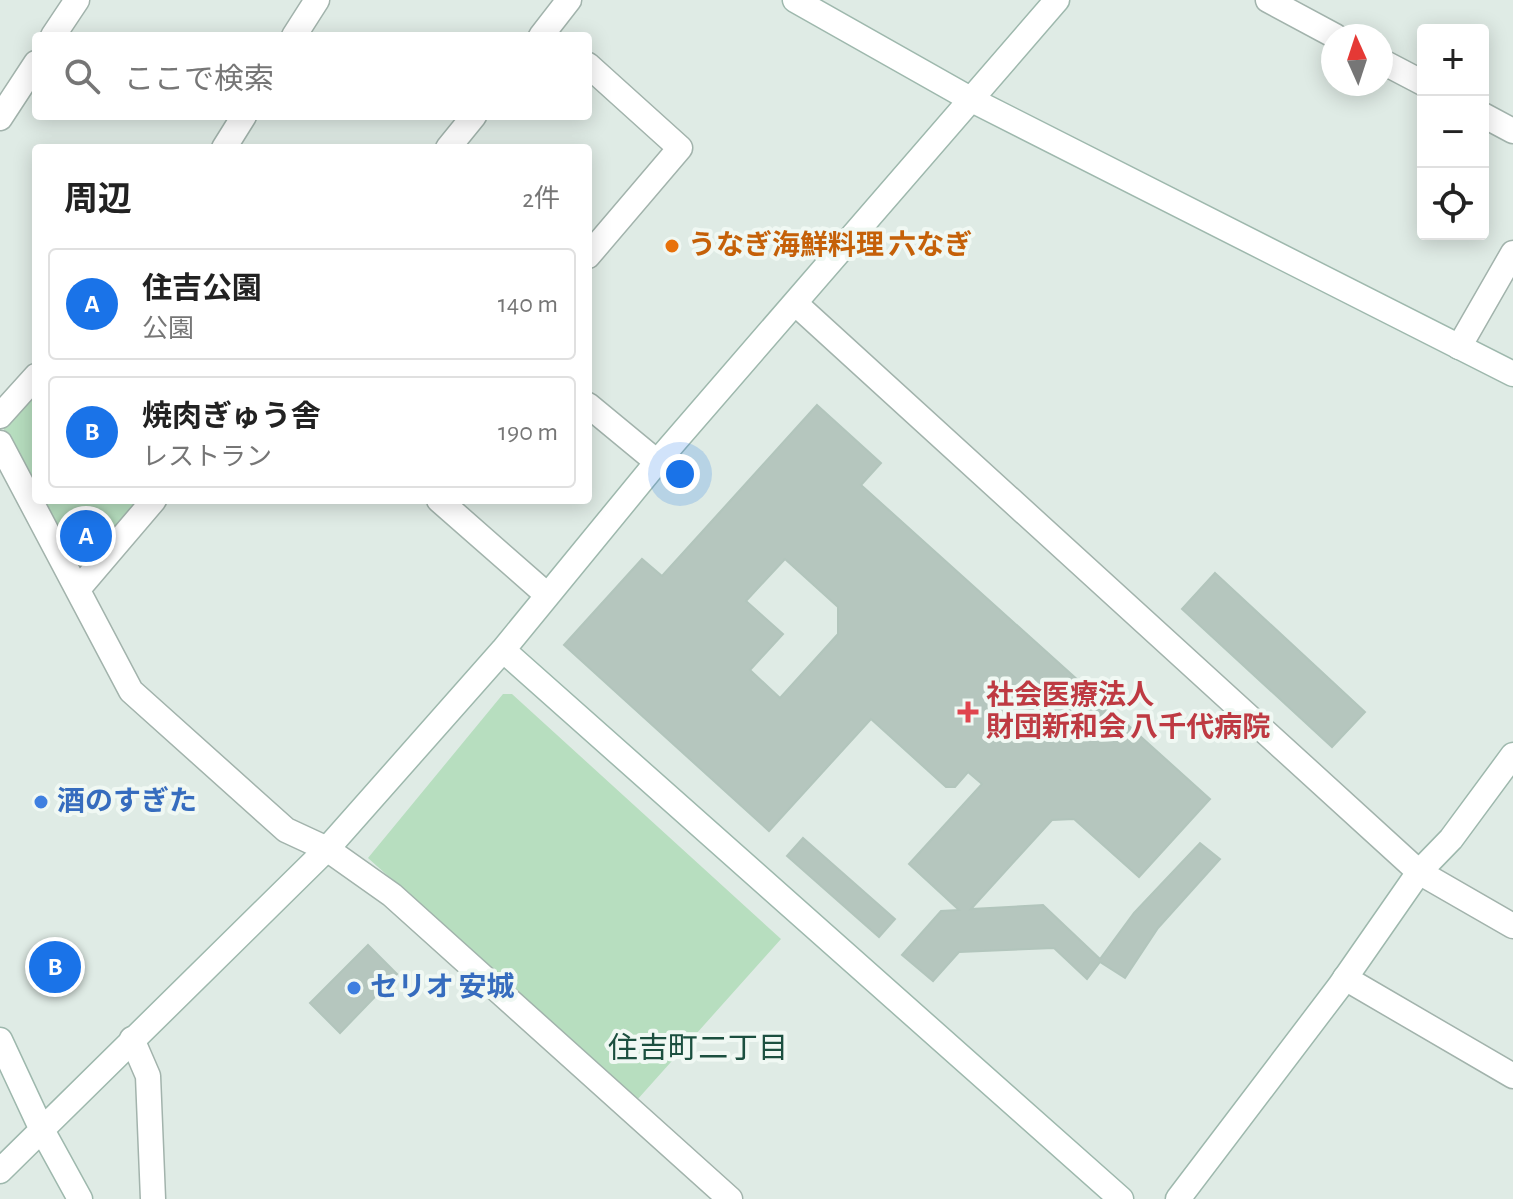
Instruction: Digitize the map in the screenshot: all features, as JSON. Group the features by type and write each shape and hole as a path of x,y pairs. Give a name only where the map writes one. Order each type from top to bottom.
{"street":[{"path":"56,32 77,0"},
{"path":"297,32 317,0"},
{"path":"549,32 569,0"},
{"path":"795,0 972,100 1513,374"},
{"path":"0,1171 327,849 503,650 657,462 1057,0"},
{"path":"1268,0 1321,28"},
{"path":"1393,67 1417,80"},
{"path":"0,118 32,69"},
{"path":"592,69 680,148 592,251"},
{"path":"1489,118 1513,131"},
{"path":"226,144 242,120"},
{"path":"451,144 471,120"},
{"path":"1459,347 1513,253"},
{"path":"796,304 1419,872 1513,926"},
{"path":"0,416 32,380"},
{"path":"592,408 657,462"},
{"path":"0,443 32,502"},
{"path":"33,504 131,691 286,830 327,849 392,895 730,1199"},
{"path":"79,588 151,504"},
{"path":"444,504 546,594"},
{"path":"503,650 1121,1199"},
{"path":"1178,1199 1345,978 1419,872 1451,839 1513,755"},
{"path":"1345,978 1513,1076"},
{"path":"132,1039 148,1076 153,1199"},
{"path":"0,1040 41,1128 80,1199"}],"green space":[{"path":"32,393 32,482 2,426"},
{"path":"44,504 140,504 81,573"},
{"path":"503,694 512,694 781,939 637,1100 368,858"}],"building":[{"path":"817,405 881,463 861,485 1210,799 1139,877 1074,819 1052,820 971,909 1043,905 1100,959 1134,913 1200,843 1220,859 1158,928 1125,978 1100,962 1087,979 1054,948 959,952 933,981 902,955 941,911 959,910 909,864 982,784 968,772 955,787 946,787 871,719 769,831 564,645 642,559 662,576","holes":["785,559 838,607 838,634 780,698 750,670 783,634 746,601"]},
{"path":"1215,573 1365,712 1332,747 1182,609"},
{"path":"803,838 895,919 879,937 787,856"},
{"name":"セリオ 安城","path":"368,945 397,974 340,1033 310,1003"}],"place":[{"name":"うなぎ海鮮料理 六なぎ","path":"672,246"},
{"name":"住吉公園","path":"86,536"},
{"name":"社会医療法人 財団新和会 八千代病院","path":"968,712"},
{"name":"酒のすぎた","path":"41,802"},
{"name":"焼肉ぎゅう舎","path":"55,967"},
{"name":"セリオ 安城","path":"354,988"}],"district":[{"name":"住吉町二丁目","path":"698,1049"}]}
